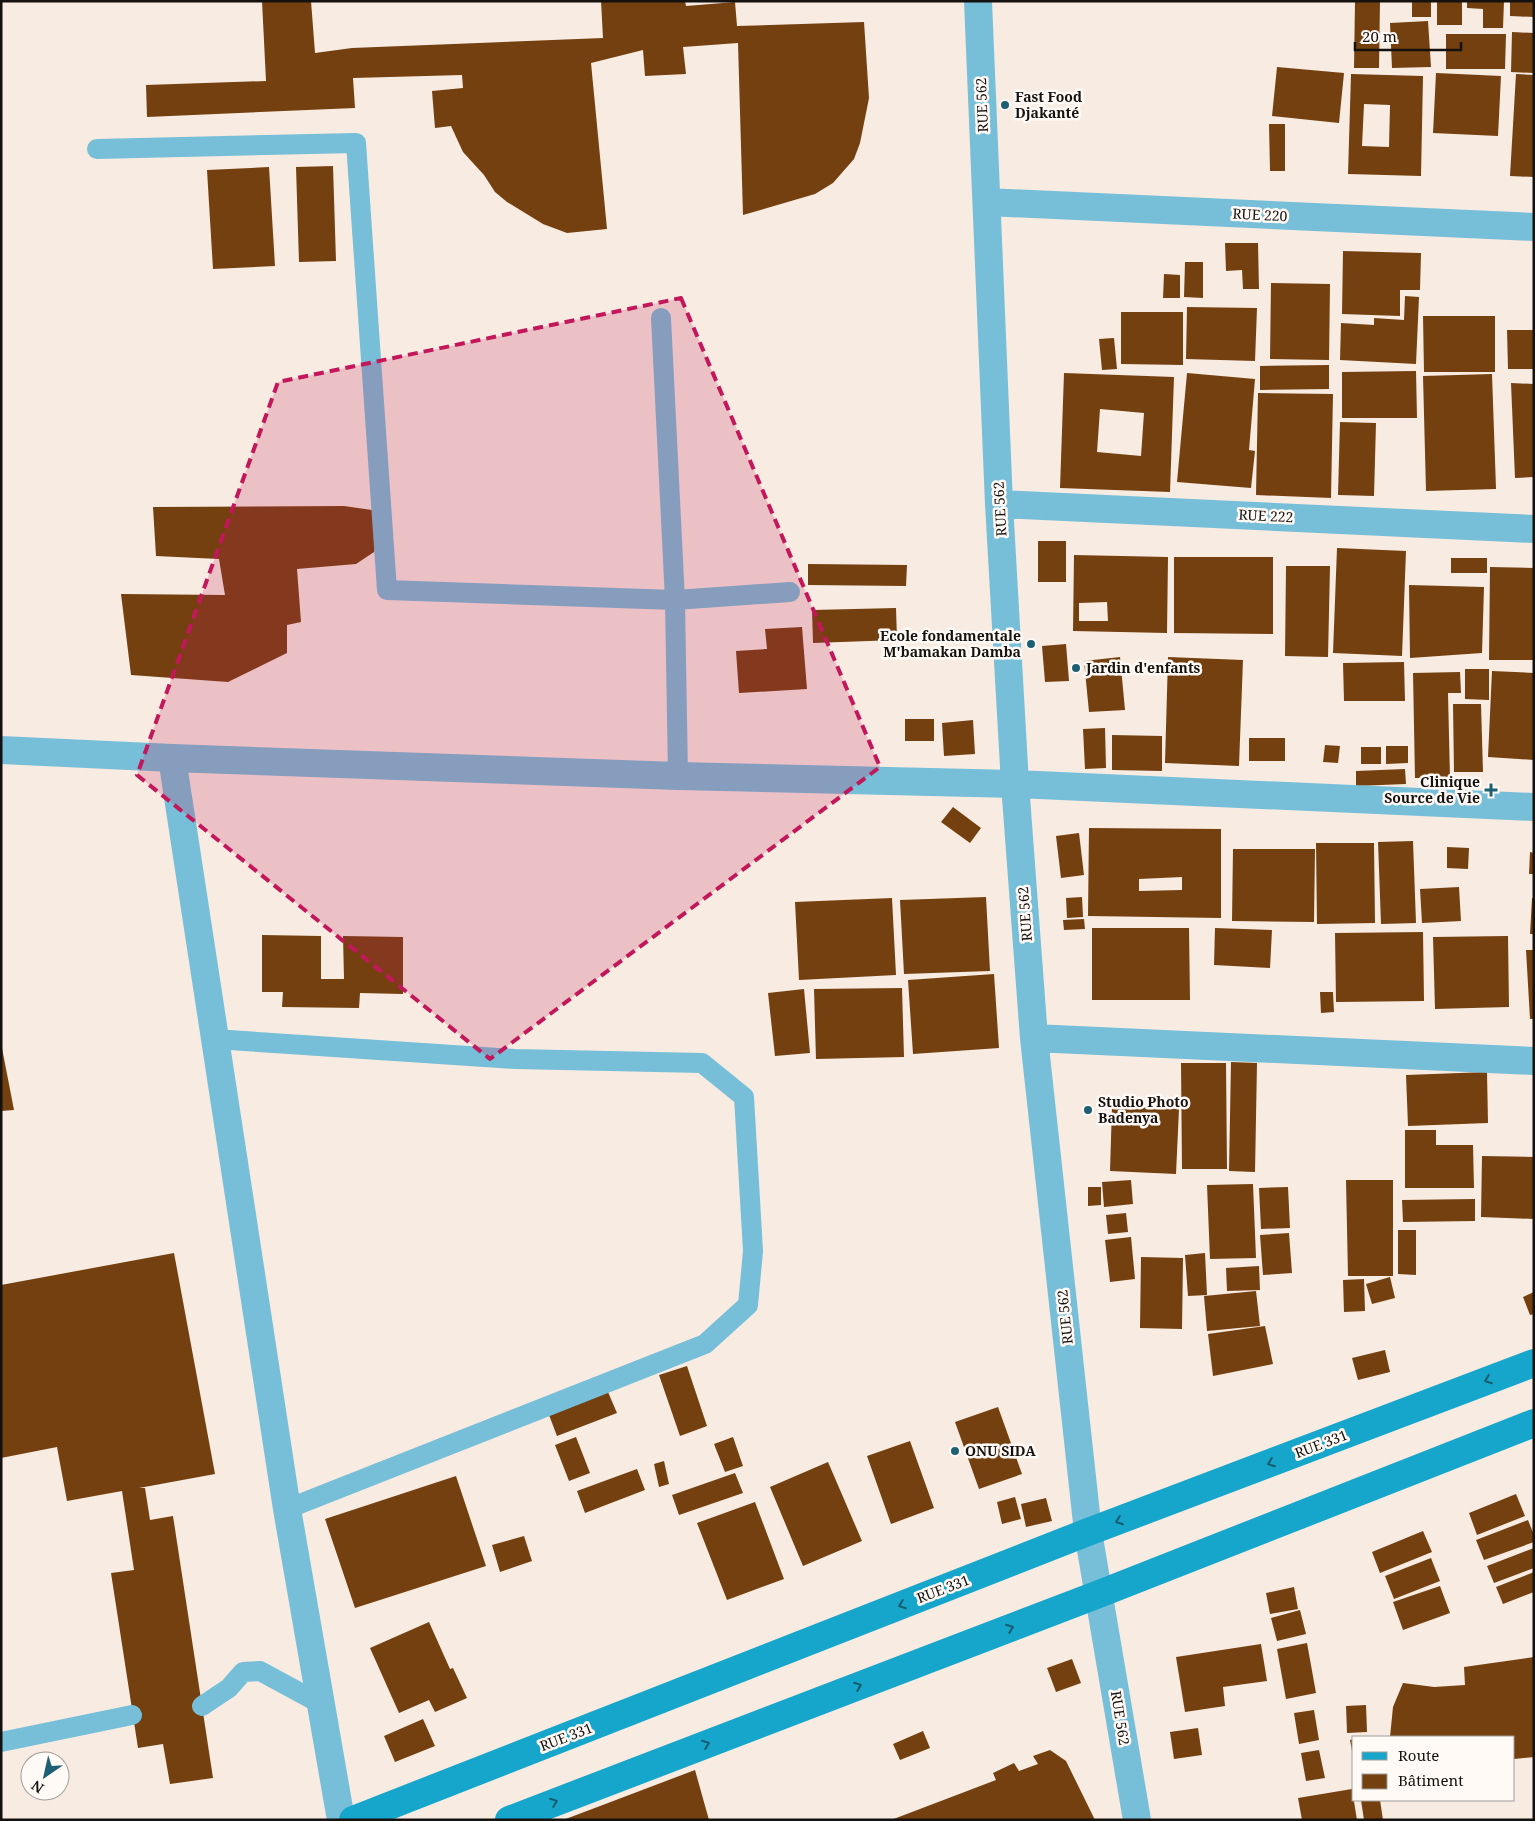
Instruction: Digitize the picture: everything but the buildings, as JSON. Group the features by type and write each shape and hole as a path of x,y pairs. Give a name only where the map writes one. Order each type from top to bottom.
{"street":[{"name":"RUE 562","path":"978,1 999,504 1015,784 1034,1038 1088,1532 1137,1820"},
{"name":"RUE 220","path":"986,202 1534,227"},
{"name":"RUE 222","path":"999,504 1534,529"},
{"path":"1,750 678,776 1015,784 1534,807"},
{"path":"172,758 214,1040 288,1509 341,1820"},
{"path":"1034,1038 1534,1061"},
{"name":"RUE 331","path":"354,1820 1088,1532 1534,1363"},
{"path":"509,1820 1099,1594 1534,1423"}],"lane":[{"path":"97,148 356,143 387,590 675,600 790,592"},
{"path":"661,318 675,600 678,776"},
{"path":"214,1040 515,1059 702,1063 744,1097 753,1251 748,1305 704,1344 288,1509"},
{"path":"202,1706 229,1688 243,1672 260,1672 321,1704"},
{"path":"1,1742 132,1715"}],"highlighted area":[{"path":"681,298 880,767 490,1059 137,775 278,382"}],"place":[{"name":"Fast Food Djakanté","path":"1005,105"},
{"name":"Ecole fondamentale M'bamakan Damba","path":"1031,644"},
{"name":"Jardin d'enfants","path":"1076,668"},
{"name":"Clinique Source de Vie","path":"1491,790"},
{"name":"Studio Photo Badenya","path":"1088,1110"},
{"name":"ONU SIDA","path":"955,1451"}]}
